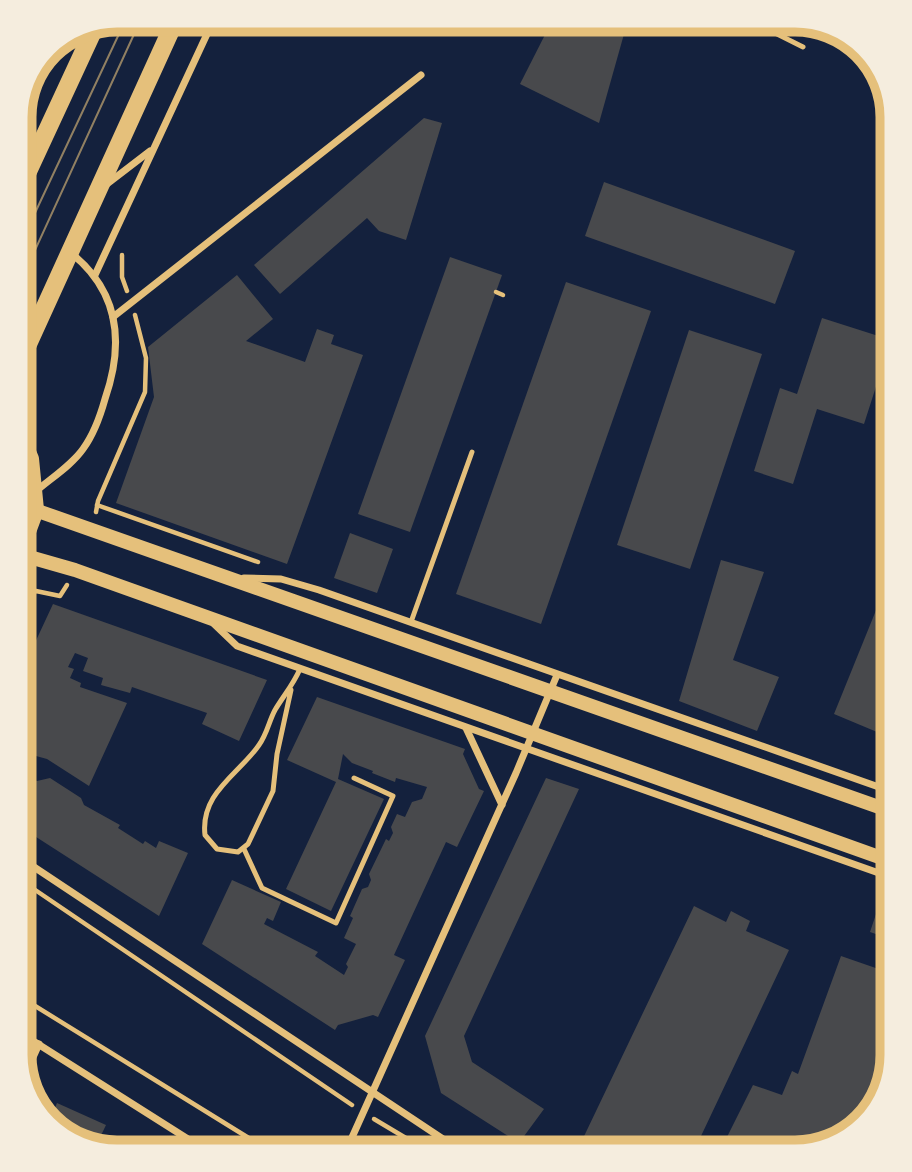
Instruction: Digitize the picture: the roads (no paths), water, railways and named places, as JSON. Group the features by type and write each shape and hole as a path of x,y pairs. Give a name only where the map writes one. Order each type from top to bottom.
{"main road":[{"path":"32,336 170,32"},
{"path":"32,163 91,36"},
{"path":"32,472 35,510 32,519"},
{"path":"35,510 880,807"},
{"path":"32,557 205,616 880,857"}],"street":[{"path":"95,275 208,32"},
{"path":"113,317 421,75"},
{"path":"98,191 153,149"},
{"path":"34,492 73,461 94,431 116,367 113,317 95,275 71,252"},
{"path":"226,578 281,579 411,622 880,787"},
{"path":"205,616 237,646 880,873"},
{"path":"351,1140 502,805 557,675"},
{"path":"466,728 502,805"},
{"path":"31,865 444,1140"},
{"path":"31,1039 190,1140"},
{"path":"31,1061 39,1044"}],"lane":[{"path":"773,32 803,47"},
{"path":"411,622 472,452"},
{"path":"244,849 273,791 277,754 292,690 300,669"},
{"path":"244,849 226,852 210,843 204,824 207,810 227,777 259,745 276,708 292,690"},
{"path":"244,849 262,888 336,923 393,796 354,778"}],"tram line":[{"path":"32,220 120,32"},
{"path":"32,257 135,32"}]}
